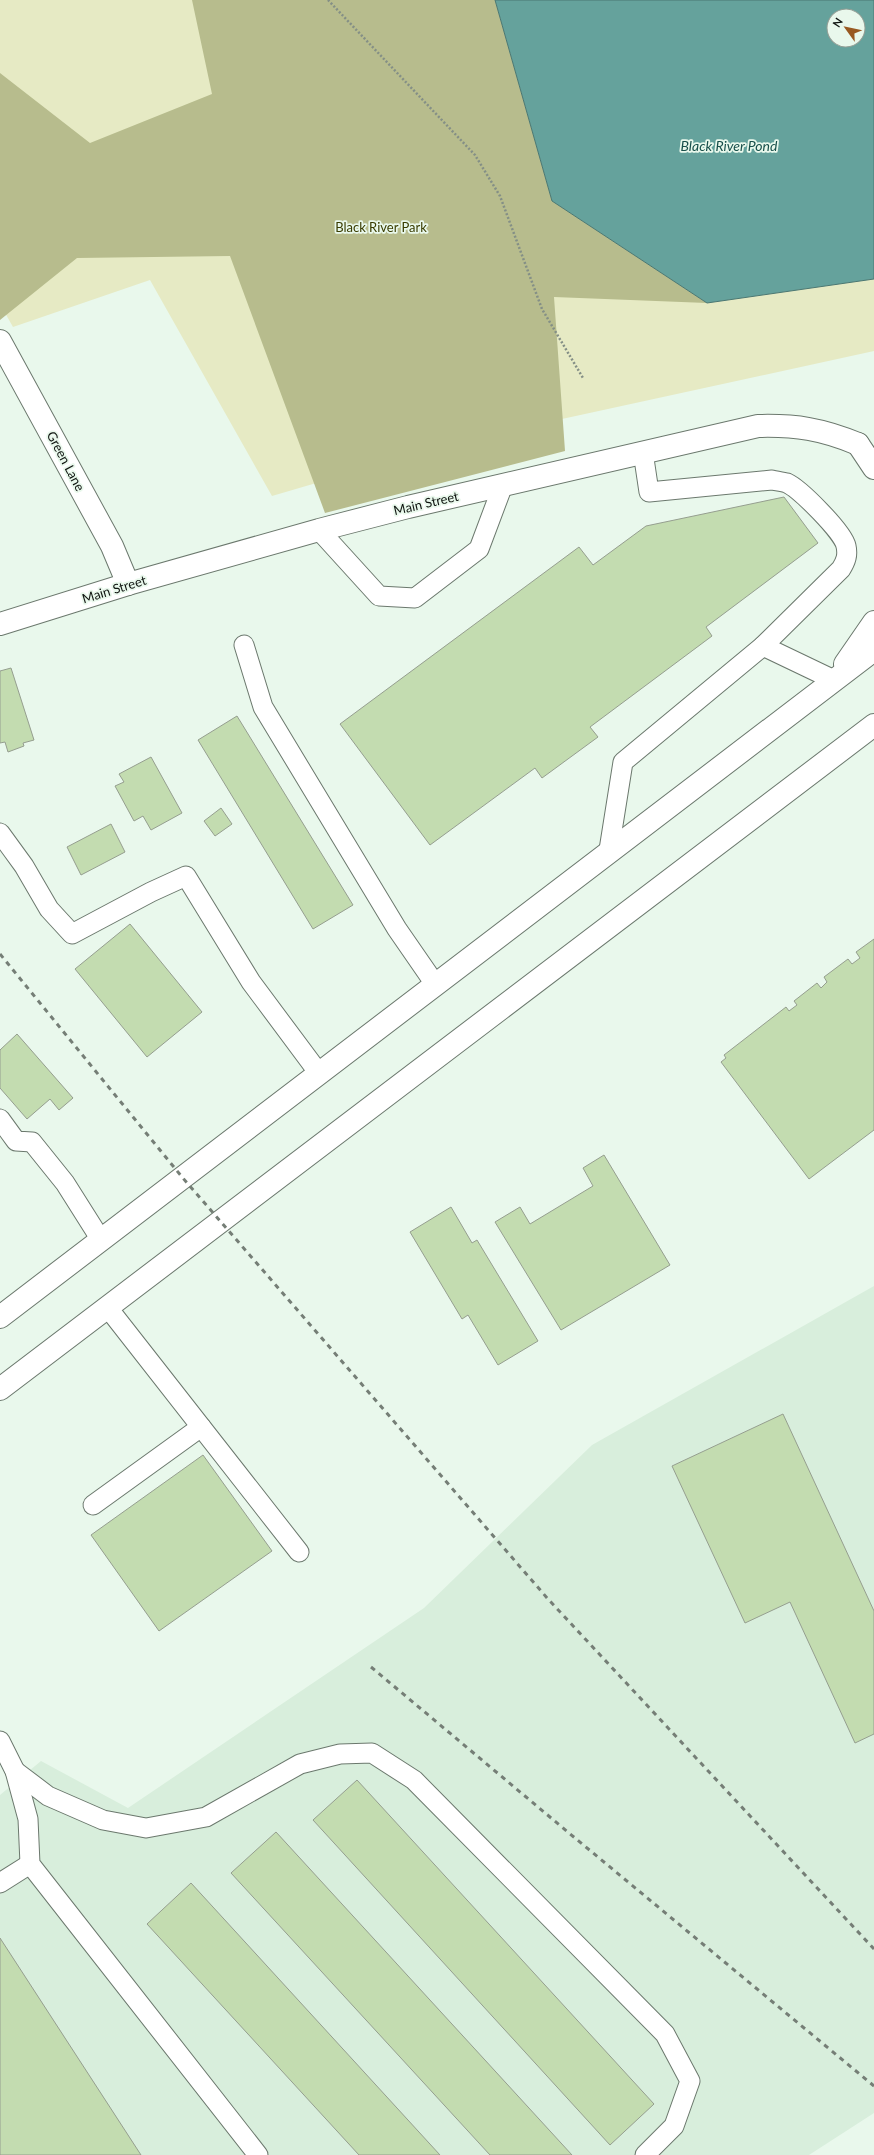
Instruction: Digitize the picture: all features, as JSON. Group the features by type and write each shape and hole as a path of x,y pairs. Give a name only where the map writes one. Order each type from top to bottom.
{"main road":[{"name":"Green Lane","path":"0,341 112,546 128,584"},
{"name":"Main Street","path":"0,624 128,584 319,530 503,485 758,426 809,427 834,434 866,447"},
{"path":"866,447 874,468"},
{"path":"834,680 874,622"},
{"path":"0,1317 318,1072 874,650"},
{"path":"0,1389 874,725"}],"lane":[{"path":"609,850 623,762 762,646 841,569 847,559 846,544 840,535 799,491 787,483 772,480 650,492 643,452"},
{"path":"319,530 379,596 415,598 479,549 503,485"},
{"path":"244,645 263,707 397,929 435,984"},
{"path":"762,646 834,680"},
{"path":"0,833 24,866 49,909 72,934 151,892 186,876 251,982 318,1072"},
{"path":"0,1119 16,1141 32,1142 65,1184 101,1240"},
{"path":"108,1308 299,1552"},
{"path":"93,1506 201,1427"},
{"path":"0,1741 15,1771 28,1819 30,1864 258,2155"},
{"path":"15,1771 48,1796 103,1820 146,1828 206,1817 300,1764 340,1754 372,1753 414,1780 665,2034 690,2081 674,2126 645,2155"},
{"path":"0,1883 30,1864"}],"path":[{"path":"328,0 475,155 500,196 542,309 583,378"}],"shaded area":[{"path":"874,1286 874,2113 809,2155 0,2155 0,1795 41,1761 128,1808 424,1608 592,1445"}],"green space":[{"name":"Black River Park","path":"0,0 874,0 874,351 456,442 272,496 150,280 13,327 0,304"},
{"path":"192,0 495,0 552,201 707,303 554,297 565,451 325,513 230,256 77,258 0,320 0,73 90,143 212,94"}],"water":[{"name":"Black River Pond","path":"495,0 874,0 874,279 707,303 552,201"}],"building":[{"path":"784,497 818,543 706,627 712,636 590,727 598,737 542,778 535,768 430,845 340,724 579,547 593,565 646,526"},
{"path":"11,668 34,740 23,743 24,746 8,752 5,742 0,743 0,671"},
{"path":"237,716 353,905 313,929 198,740"},
{"path":"151,757 182,813 151,830 143,816 134,821 115,786 124,782 119,774"},
{"path":"221,808 232,824 215,836 204,821"},
{"path":"111,824 125,852 81,875 67,847"},
{"path":"130,924 202,1012 147,1057 75,969"},
{"path":"874,939 874,1130 809,1179 721,1062 726,1058 724,1055 786,1007 789,1011 797,1005 794,1001 817,983 821,988 827,982 824,977 848,959 852,964 860,958 856,952"},
{"path":"17,1034 73,1098 59,1110 50,1099 27,1119 0,1088 0,1050"},
{"path":"604,1155 670,1265 561,1330 495,1222 520,1207 530,1224 593,1186 583,1168"},
{"path":"451,1207 472,1243 477,1240 538,1341 498,1365 468,1315 462,1319 410,1232"},
{"path":"783,1414 874,1611 874,1734 855,1743 790,1602 745,1623 672,1466"},
{"path":"203,1455 272,1551 159,1631 91,1535"},
{"path":"357,1780 654,2104 610,2145 313,1820"},
{"path":"276,1832 572,2155 490,2155 231,1873"},
{"path":"191,1883 440,2155 359,2155 147,1924"},
{"path":"0,1938 141,2155 0,2155"}],"railway":[{"path":"0,954 182,1177 548,1599 874,1949"},
{"path":"371,1667 874,2086"}]}
